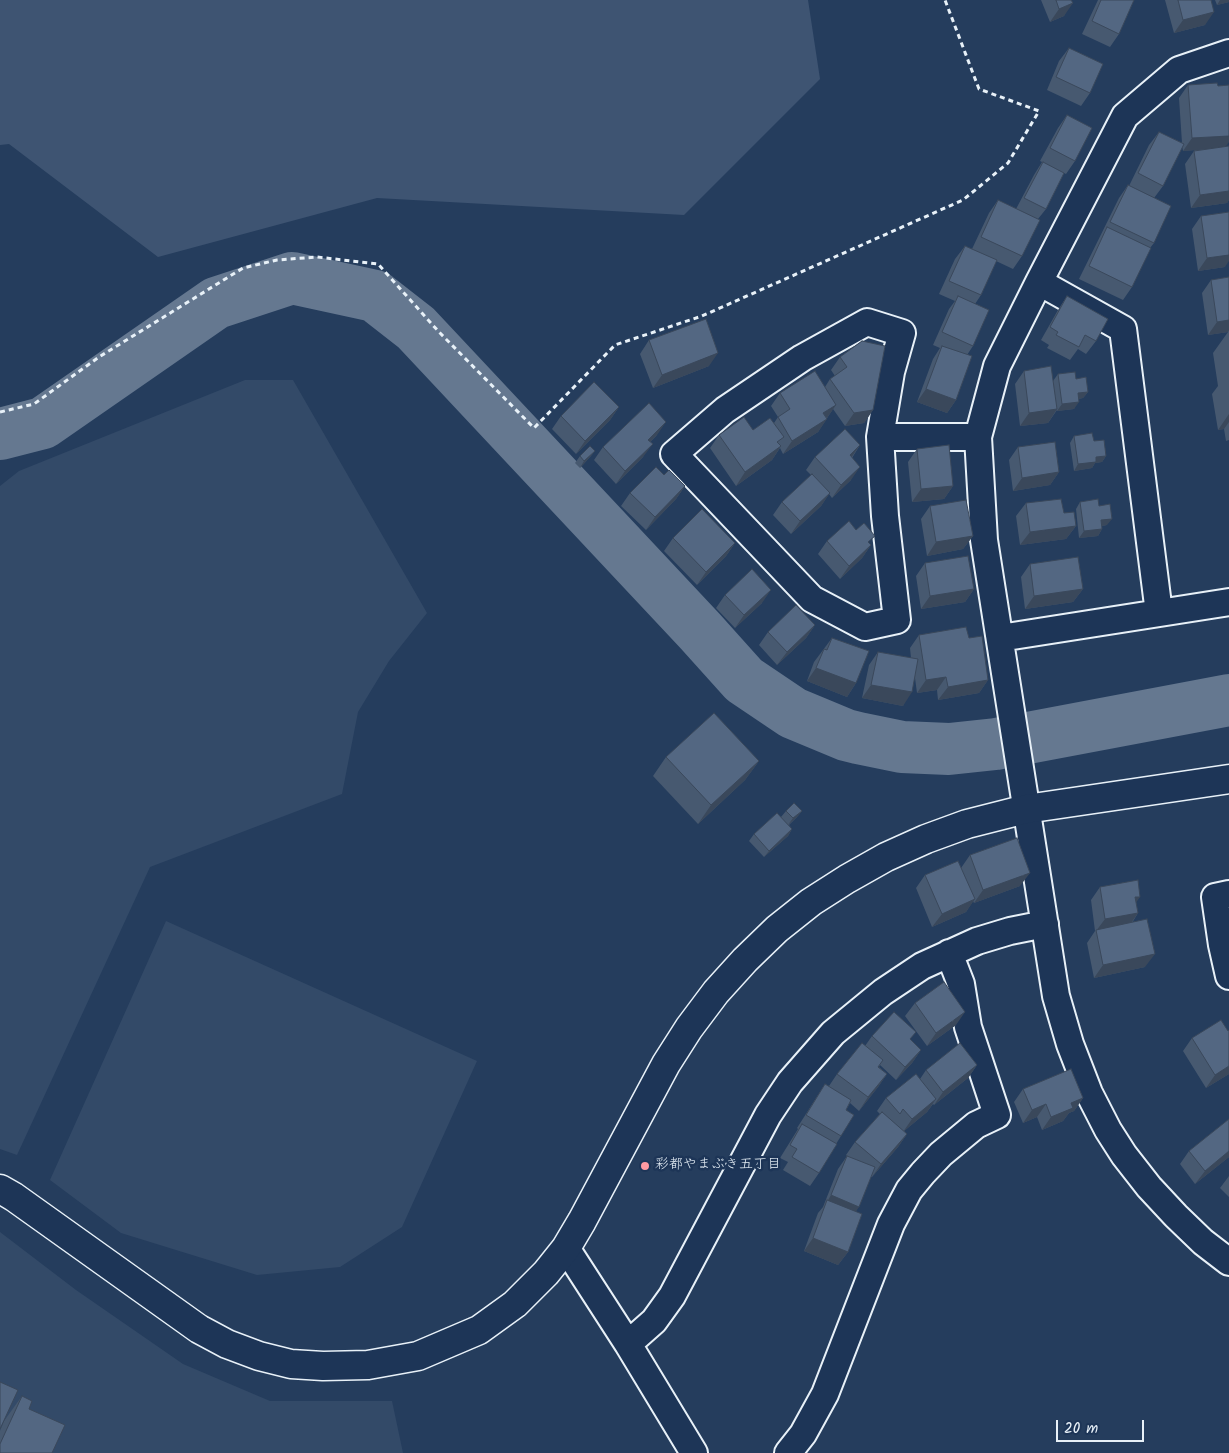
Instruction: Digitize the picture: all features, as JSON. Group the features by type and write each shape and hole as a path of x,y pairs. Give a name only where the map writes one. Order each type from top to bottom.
{"street":[{"path":"1229,53 1179,70 1125,116 1038,282 997,366 978,436 984,540 1017,757 1056,996 1077,1066 1099,1114 1124,1155 1171,1212 1203,1242 1229,1262"},
{"path":"1038,282 1123,329 1158,613"},
{"path":"867,322 902,333 891,372 880,437 885,516 897,620 865,627 812,598 674,454 733,405 802,358 867,322"},
{"path":"880,437 978,436"},
{"path":"1000,638 1229,602"},
{"path":"0,1189 14,1197 199,1329 227,1344 291,1364 323,1366 368,1365 418,1356 479,1330 531,1290 566,1248 677,1046 716,992 762,944 811,902 886,857 947,831 989,818 1026,809 1229,779"},
{"path":"1229,894 1215,897 1229,976"},
{"path":"628,1344 654,1321 672,1296 768,1115 790,1082 833,1033 901,979 949,953 977,941 1045,924"},
{"path":"788,1453 803,1434 825,1394 891,1224 909,1190 941,1154 976,1125 997,1115 968,1027 961,984 949,953"},
{"path":"566,1248 628,1344 694,1453"}],"path":[{"path":"0,412 34,404 99,358 243,268 277,260 317,257 378,264 439,332 534,428 615,346 702,316 963,200 1008,163 1038,111 979,89 945,0"}],"shaded area":[{"path":"0,0 808,0 820,79 684,215 377,198 158,257 9,144 0,145"},
{"path":"245,380 293,380 427,613 389,661 358,712 342,794 150,867 17,1155 0,1149 0,486 19,471"},
{"path":"166,921 477,1061 402,1227 340,1267 257,1275 121,1233 50,1180"},
{"path":"0,1232 76,1290 183,1364 270,1401 392,1401 403,1453 0,1453"}],"building":[{"path":"1056,0 1071,0 1073,3 1059,9"},
{"path":"1101,0 1134,0 1119,34 1092,21"},
{"path":"1178,0 1211,0 1214,12 1183,20"},
{"path":"1069,48 1103,64 1090,93 1056,77"},
{"path":"1217,83 1218,86 1229,85 1229,136 1192,138 1188,85"},
{"path":"1067,115 1092,128 1075,161 1050,148"},
{"path":"1159,132 1184,144 1163,186 1138,173"},
{"path":"1229,146 1229,191 1200,195 1194,151"},
{"path":"1043,162 1064,173 1046,209 1024,198"},
{"path":"1128,185 1171,206 1154,243 1110,222"},
{"path":"998,200 1040,220 1022,256 981,237"},
{"path":"1229,212 1229,255 1207,258 1201,216"},
{"path":"1107,227 1151,248 1132,287 1089,266"},
{"path":"965,246 997,260 981,295 949,281"},
{"path":"1229,277 1229,320 1217,322 1211,280"},
{"path":"958,296 989,310 973,346 942,332"},
{"path":"1067,296 1108,319 1096,341 1085,335 1079,347 1056,335 1058,332 1050,327"},
{"path":"706,319 718,353 662,375 649,340"},
{"path":"862,341 885,346 873,410 854,413 830,379 847,367 840,357"},
{"path":"942,346 972,356 956,400 926,389"},
{"path":"1051,366 1057,409 1029,413 1024,371"},
{"path":"815,371 836,405 823,413 827,419 792,441 778,417 790,409 780,393"},
{"path":"1075,372 1076,379 1086,377 1088,392 1078,393 1079,402 1062,404 1058,374"},
{"path":"594,382 619,407 585,441 561,416"},
{"path":"649,403 666,422 648,440 653,444 625,471 603,447"},
{"path":"744,417 753,430 770,418 784,437 777,442 781,446 745,472 719,435"},
{"path":"845,429 860,445 850,455 860,467 841,485 815,457"},
{"path":"1092,433 1094,441 1104,440 1106,456 1096,457 1096,462 1078,464 1074,436"},
{"path":"1055,442 1059,472 1022,478 1018,447"},
{"path":"949,445 953,486 921,489 917,449"},
{"path":"590,446 595,451 584,461 580,456"},
{"path":"656,467 664,475 669,470 685,486 655,517 630,493"},
{"path":"812,474 830,493 800,521 782,502"},
{"path":"1061,499 1064,513 1074,512 1076,526 1030,532 1026,503"},
{"path":"1098,499 1099,506 1110,504 1112,519 1101,520 1102,529 1084,531 1080,502"},
{"path":"966,500 973,536 936,542 930,506"},
{"path":"702,509 735,543 706,572 673,538"},
{"path":"849,521 856,530 864,523 875,536 868,542 871,545 849,566 827,541"},
{"path":"968,556 974,589 930,596 925,563"},
{"path":"1078,557 1083,589 1034,596 1030,564"},
{"path":"752,569 771,590 744,615 725,595"},
{"path":"796,605 815,625 787,652 768,632"},
{"path":"966,627 969,638 982,636 988,680 948,687 946,677 926,680 919,635"},
{"path":"832,638 869,651 856,683 816,668 824,649 827,650"},
{"path":"878,652 918,659 912,692 871,685"},
{"path":"714,713 759,761 711,805 666,757"},
{"path":"794,803 802,811 793,818 786,811"},
{"path":"777,813 792,829 769,851 754,834"},
{"path":"1017,838 1030,873 983,890 970,855"},
{"path":"958,861 975,899 942,914 925,875"},
{"path":"1138,880 1140,897 1135,897 1138,913 1105,919 1100,887"},
{"path":"1147,919 1155,954 1103,965 1096,930"},
{"path":"944,982 965,1012 936,1033 915,1003"},
{"path":"894,1012 916,1032 910,1039 921,1050 905,1067 872,1036"},
{"path":"1221,1020 1229,1030 1229,1066 1215,1075 1192,1038"},
{"path":"862,1043 883,1060 878,1067 887,1074 868,1097 837,1074"},
{"path":"960,1043 977,1065 943,1092 926,1070"},
{"path":"1071,1069 1083,1098 1071,1103 1073,1108 1051,1117 1046,1104 1032,1110 1023,1089"},
{"path":"916,1074 936,1099 912,1119 903,1109 900,1114 886,1098"},
{"path":"825,1084 851,1100 846,1110 854,1115 841,1136 806,1115"},
{"path":"882,1112 907,1134 881,1164 855,1142"},
{"path":"1229,1119 1229,1151 1205,1171 1189,1151"},
{"path":"802,1124 837,1144 819,1173 792,1157 797,1149 790,1145"},
{"path":"847,1156 875,1167 859,1207 831,1195"},
{"path":"827,1200 862,1214 848,1252 813,1238"},
{"path":"0,1382 18,1390 0,1429"},
{"path":"22,1396 32,1401 29,1409 65,1425 52,1453 0,1453 0,1444"}],"waterway":[{"path":"0,434 43,423 216,303 292,278 375,296 416,328 744,680 793,713 846,735 858,738 902,747 949,749 996,744 1229,700"}],"place":[{"name":"彩都やまぶき五丁目","path":"645,1166"}]}
